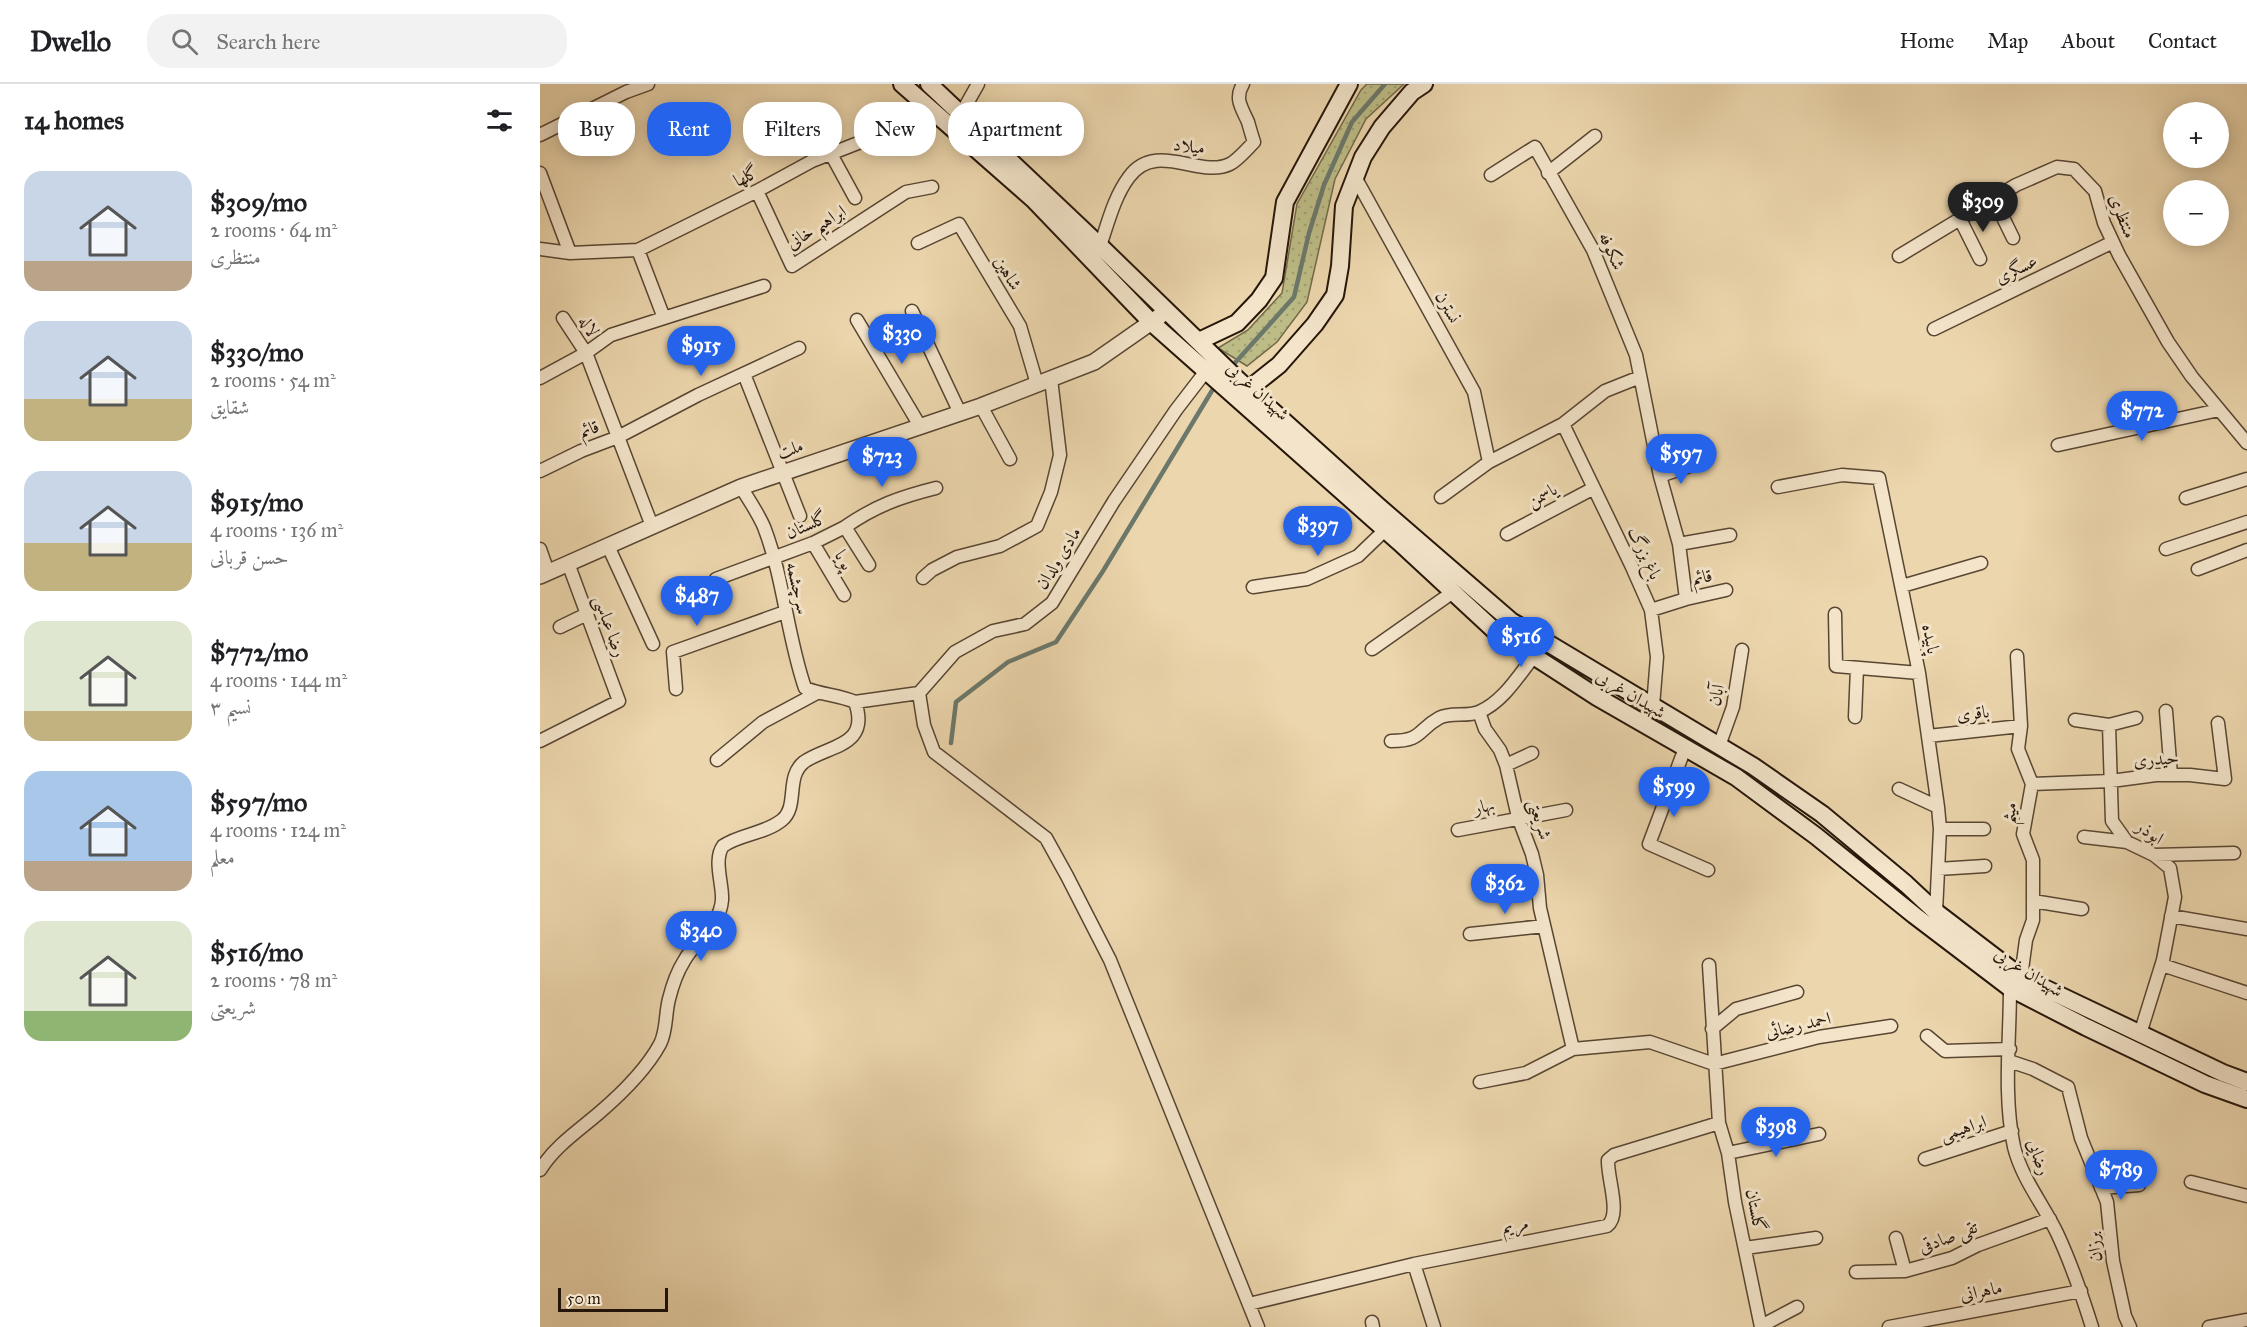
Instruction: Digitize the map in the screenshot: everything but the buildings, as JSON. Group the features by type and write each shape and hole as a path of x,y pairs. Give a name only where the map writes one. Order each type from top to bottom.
{"main road":[{"name":"شهیدان غربی","path":"902,84 922,102"},
{"name":"شهیدان غربی","path":"929,84 948,102"},
{"path":"1199,341 1237,323 1259,300 1274,278 1285,202 1349,84"},
{"path":"1242,394 1279,364 1315,324 1335,295 1340,266 1344,206 1363,157 1382,127 1412,92 1424,84"},
{"name":"شهیدان غربی","path":"936,114 1034,200 1152,323 1206,371 1242,394 1378,506 1511,621 1753,766 1822,814 1906,884 2016,982 2247,1082"},
{"name":"شهیدان غربی","path":"1005,156 1199,341 1242,394 1495,631 1597,698 1736,777 1816,836 1914,915 2086,1027 2205,1084 2247,1099"}],"street":[{"path":"540,135 624,88 648,84"},
{"path":"968,102 978,84"},
{"name":"میلاد","path":"1100,246 1120,191 1130,174 1147,163 1170,160 1206,167 1229,164 1254,142 1248,121 1238,102 1243,84"},
{"path":"1548,173 1595,136"},
{"name":"شکوفه","path":"1491,175 1535,147 1593,250 1636,355 1660,476 1678,544 1686,599"},
{"name":"گلها","path":"540,249 570,253 638,250 826,156"},
{"path":"832,156 855,198"},
{"name":"منتظری","path":"1899,256 2016,185 2057,167 2074,169 2095,191 2104,223 2113,242 2168,342 2192,377 2247,443"},
{"path":"540,173 570,253"},
{"name":"نسترن","path":"1355,177 1474,392 1488,462"},
{"name":"ابراهیم خانی","path":"757,191 792,266 906,192 932,187"},
{"path":"1994,199 2013,238"},
{"path":"1960,219 1980,259"},
{"name":"شاهین","path":"918,243 959,224 1020,326 1044,381"},
{"name":"عسگری","path":"1934,328 2113,242"},
{"path":"638,250 664,318"},
{"path":"540,378 586,353 610,335 764,286"},
{"name":"ملت","path":"544,574 741,487 981,406 1094,362 1152,323 1167,310"},
{"path":"912,311 960,413"},
{"name":"لاله","path":"563,318 586,353"},
{"path":"857,320 921,426"},
{"name":"قائم","path":"540,471 581,451 618,437 799,348"},
{"path":"586,353 652,526"},
{"name":"مادی ولدان","path":"919,693 955,652 993,631 1025,624 1052,603 1114,501 1176,410 1206,371"},
{"path":"744,374 800,516"},
{"path":"1441,497 1488,462 1563,424 1605,391 1640,377"},
{"path":"923,578 932,570 957,557 1000,546 1037,526 1051,492 1060,455 1044,381"},
{"path":"981,406 1010,459"},
{"path":"2058,445 2219,410"},
{"name":"باغ بزرگ","path":"1563,424 1651,610 1657,657 1653,706"},
{"path":"1660,476 1693,465"},
{"name":"پابیده","path":"1778,487 1842,475 1880,478 1919,673 1938,807 1940,829 1936,912"},
{"path":"2186,498 2247,479"},
{"name":"سرچشمه","path":"741,487 763,526 805,688 817,693"},
{"path":"845,527 879,505 936,488"},
{"name":"یاسمن","path":"1508,534 1594,488"},
{"path":"2166,549 2247,522"},
{"name":"گلستان","path":"716,579 813,543 845,527 869,565"},
{"path":"1253,586 1306,579 1358,556 1385,530"},
{"path":"1678,544 1730,535"},
{"name":"پویا","path":"813,543 844,595"},
{"path":"608,546 653,644"},
{"path":"540,549 544,574"},
{"path":"2198,568 2247,550"},
{"name":"رضا عباسی","path":"540,741 619,701 568,563"},
{"path":"1902,586 1981,563"},
{"name":"قائم","path":"1651,610 1726,590"},
{"path":"1372,649 1452,592"},
{"path":"676,689 673,652 785,612"},
{"path":"560,627 587,614"},
{"path":"1835,614 1836,666 1919,673"},
{"name":"آبان","path":"1719,746 1733,707 1742,650"},
{"path":"1391,741 1403,741 1420,736 1440,717 1479,712 1500,698 1534,656"},
{"name":"میثم","path":"2016,982 2033,920 2033,860 2023,834 2032,784 2019,749 2021,726 2017,656"},
{"path":"1855,717 1857,668"},
{"path":"717,760 763,722 817,693 841,696 855,702 919,693 924,725 934,752 1046,838 1067,876 1110,960 1203,1185 1258,1327"},
{"path":"540,1170 553,1152 602,1111 642,1069 659,1047 664,1034 669,999 683,962 696,942 716,921 721,910 719,855 723,846 782,820 790,809 793,777 803,763 850,740 858,726 860,714 855,702"},
{"path":"2166,711 2172,775"},
{"name":"شریعتی","path":"1479,712 1485,729 1500,750 1506,765 1518,817 1535,864 1544,926 1573,1049"},
{"path":"2075,720 2109,725 2136,718"},
{"name":"حیدری","path":"2032,784 2111,781 2172,775 2225,779 2218,723"},
{"name":"ابوذر","path":"2109,725 2112,821 2127,842 2154,855 2170,868 2175,897 2162,965 2140,1034"},
{"name":"باقری","path":"1928,736 2021,726"},
{"path":"1684,748 1649,844 1708,870"},
{"path":"1506,765 1532,753"},
{"path":"1899,789 1938,807"},
{"name":"بهار","path":"1458,830 1518,817 1566,810"},
{"path":"1940,829 1984,828"},
{"path":"2084,837 2127,842"},
{"path":"2154,855 2234,853"},
{"path":"1938,869 1985,866"},
{"path":"2033,901 2082,909"},
{"path":"2172,916 2247,929"},
{"path":"1470,934 1544,926"},
{"name":"گلستان","path":"1708,965 1719,1123 1728,1153 1761,1327"},
{"path":"2162,965 2247,993"},
{"name":"رضایی","path":"2016,982 2007,1100 2015,1149 2028,1183 2050,1219 2081,1290 2092,1327"},
{"path":"1712,1029 1736,1009 1797,992"},
{"name":"احمد رضائی","path":"1714,1064 1819,1037 1891,1026"},
{"path":"1927,1036 1945,1051 2009,1055"},
{"path":"1480,1082 1526,1073 1573,1049 1650,1041 1714,1064"},
{"name":"برزان","path":"2009,1055 2068,1087 2081,1138 2107,1202 2116,1272 2125,1316 2130,1327"},
{"name":"مریم","path":"1249,1304 1414,1264 1607,1226 1613,1220 1614,1211 1608,1160 1614,1155 1719,1123"},
{"name":"ابراهیمی","path":"1925,1159 2012,1131"},
{"path":"1728,1153 1819,1134"},
{"path":"2191,1182 2247,1196"},
{"path":"2101,1188 2139,1185"},
{"name":"تقی صادقی","path":"1856,1272 1905,1271 1952,1258 1978,1245 2050,1219"},
{"path":"1745,1248 1816,1238"},
{"path":"1896,1238 1905,1271"},
{"path":"1414,1264 1434,1327"},
{"name":"ماهرانی","path":"1889,1327 2081,1290"},
{"path":"1761,1327 1797,1306"},
{"path":"2209,1327 2247,1320"}],"shaded area":[{"path":"1367,84 1404,84 1366,119 1335,179 1307,302 1277,342 1247,366 1218,348 1248,330 1282,293 1297,204 1361,90"}],"waterway":[{"path":"1234,364 1294,297 1309,233 1324,185 1352,122 1385,84"},
{"path":"951,743 956,702 1008,662 1056,642 1103,571 1213,389"}]}
